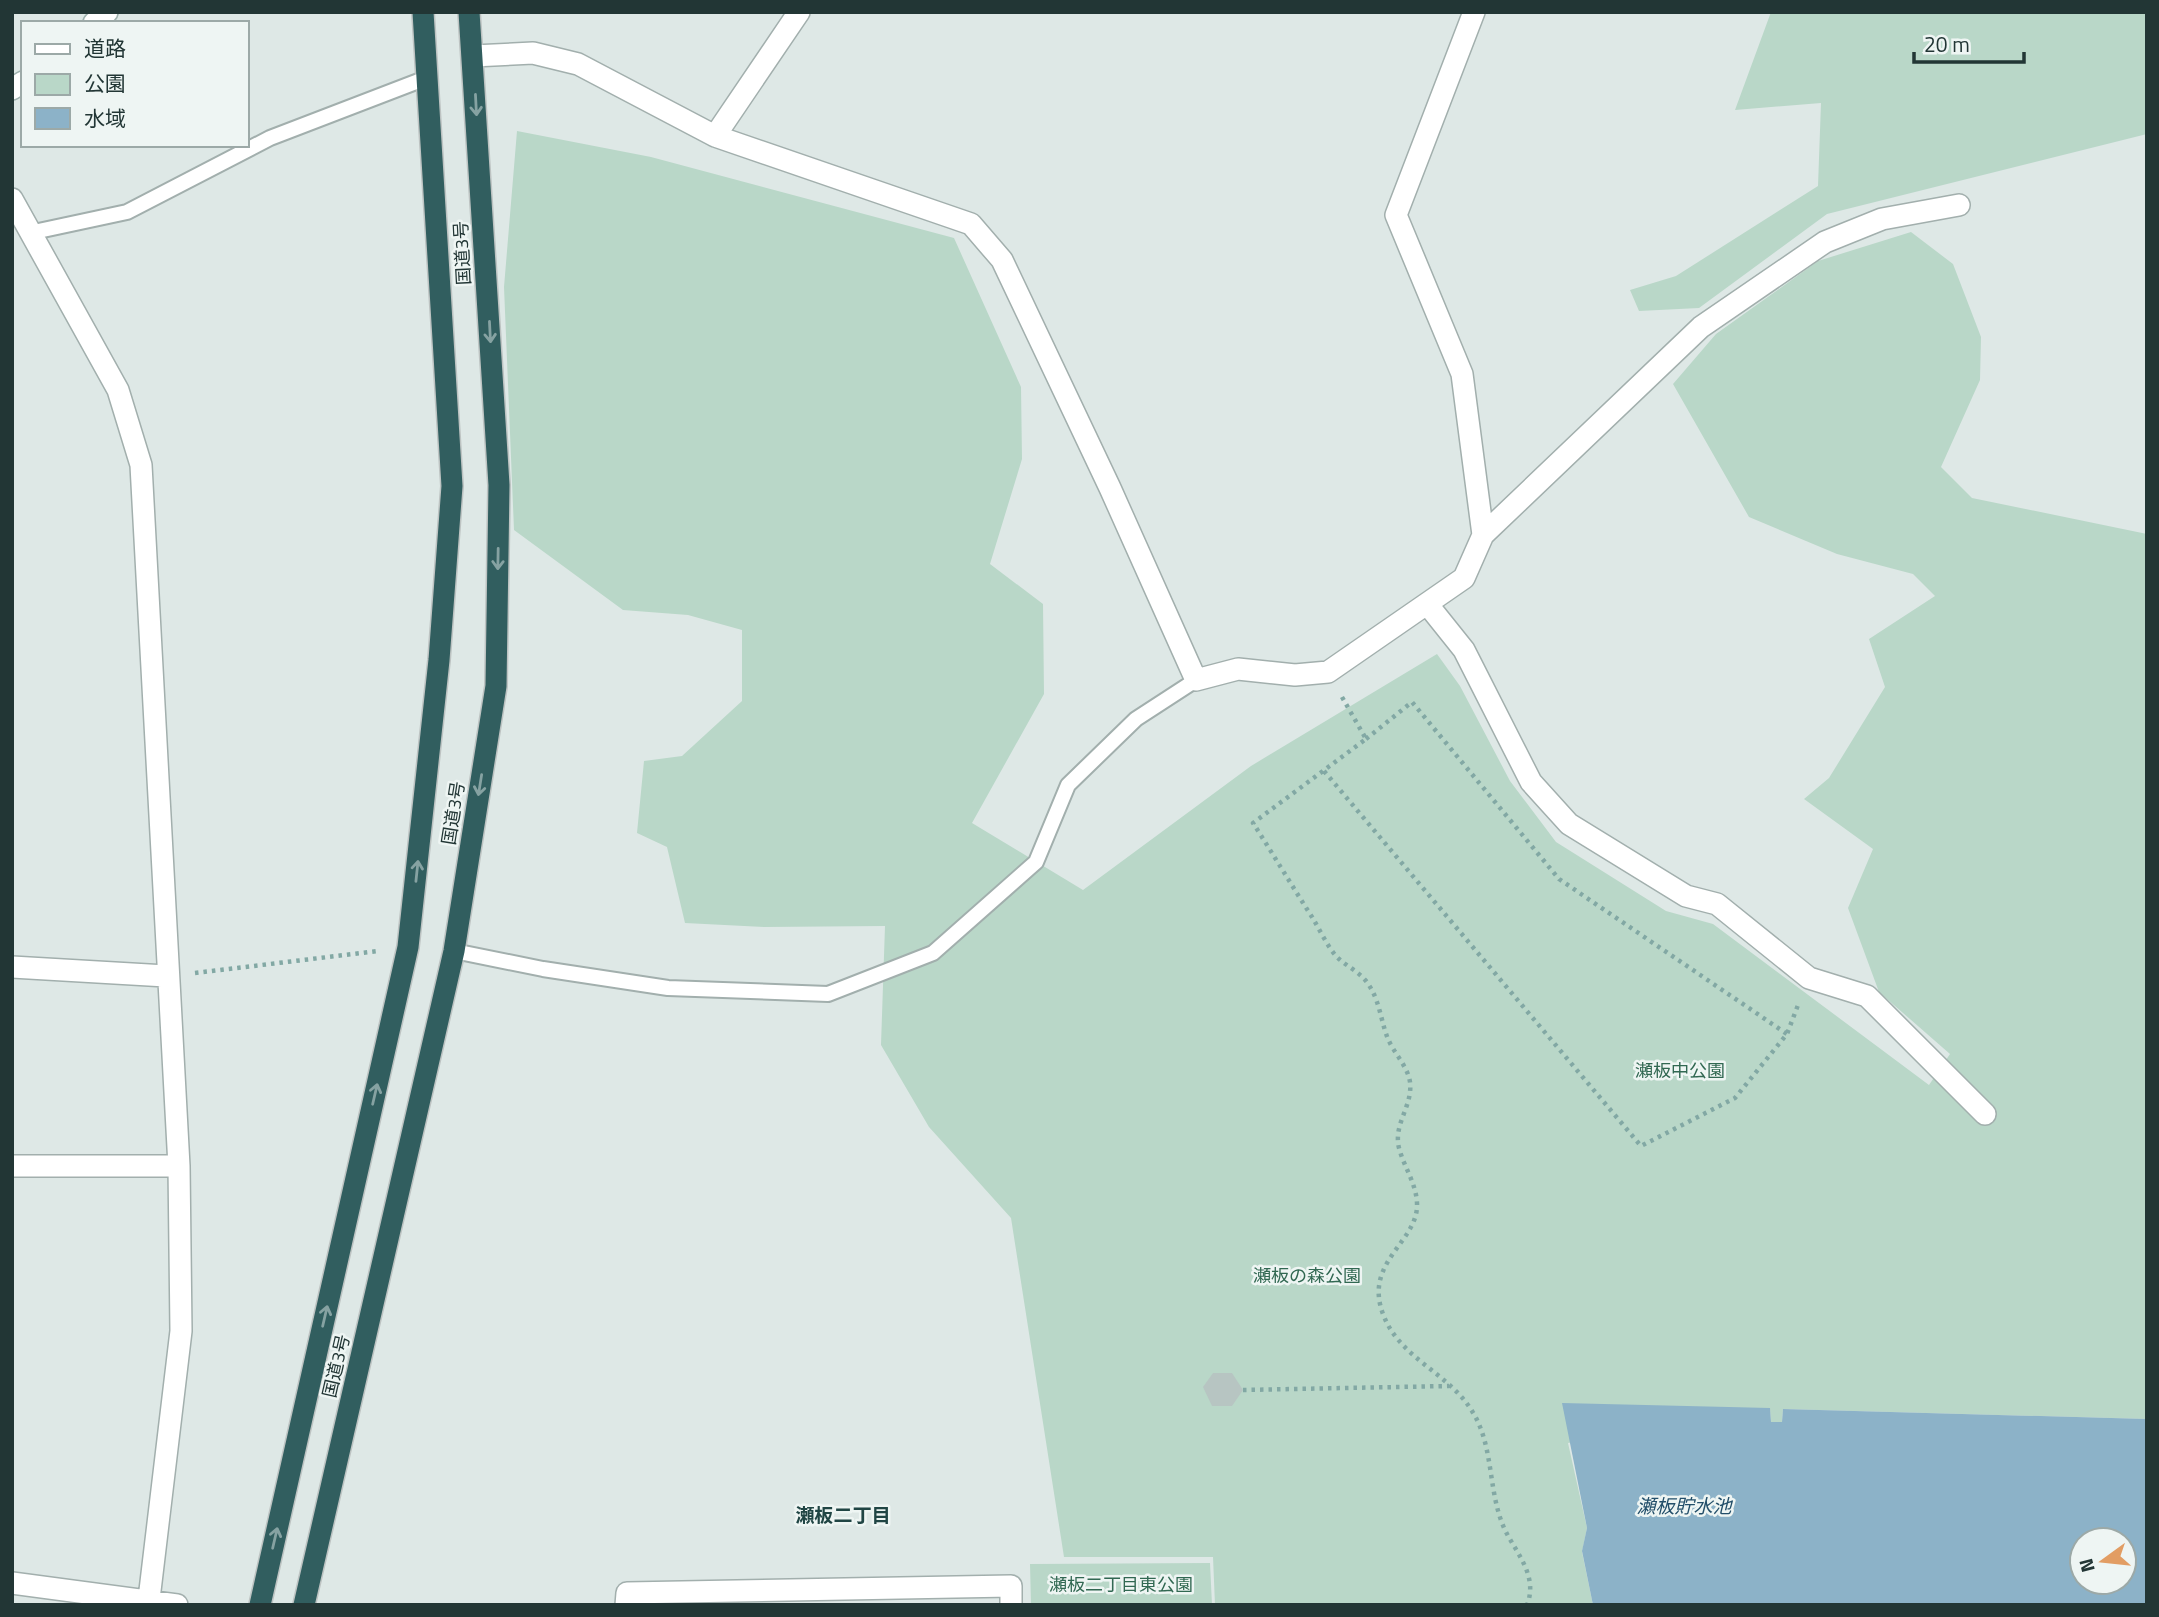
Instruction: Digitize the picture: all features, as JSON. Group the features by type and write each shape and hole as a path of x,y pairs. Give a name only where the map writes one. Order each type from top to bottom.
{"highway":[{"name":"国道3号","path":"260,1605 408,947 439,660 452,486 423,12"},
{"name":"国道3号","path":"304,1605 454,951 496,686 499,485 469,12"}],"street":[{"path":"715,136 799,12"},
{"path":"1474,12 1396,215 1462,374 1483,535"},
{"path":"473,56 533,53 578,64 715,136 971,224 1002,260 1110,488 1196,680 1238,669 1295,675 1328,672 1428,606 1464,578 1483,535 1701,327 1825,242 1882,219 1959,205"},
{"path":"12,199 118,390 141,465 166,976 179,1166 181,1331 149,1599"},
{"path":"1428,606 1464,650 1531,782 1569,824 1686,896 1717,904 1809,978 1867,996 1985,1114"},
{"path":"12,967 166,976"},
{"path":"12,1166 179,1166"},
{"path":"12,1583 149,1599 177,1605"},
{"path":"626,1605 627,1593 818,1596 1011,1586 1011,1605"}],"lane":[{"path":"29,233 127,212 270,138 429,77"},
{"path":"454,951 543,969 668,988 770,989 828,994 933,953 1036,862 1068,785 1136,719 1196,680"}],"path":[{"path":"1328,672 1366,738"},
{"path":"1527,1605 1530,1597 1526,1562 1505,1530 1490,1473 1486,1441 1472,1409 1402,1345 1383,1315 1378,1286 1388,1257 1406,1233 1417,1206 1414,1185 1399,1147 1398,1130 1409,1104 1410,1080 1388,1038 1377,997 1364,978 1337,957 1253,823 1412,702 1559,879 1787,1034"},
{"path":"1324,771 1641,1146 1735,1098 1787,1034 1809,978"},
{"path":"166,976 408,947"},
{"path":"1243,1390 1449,1386"}],"green space":[{"path":"1771,12 2147,12 2147,134 1827,214 1699,308 1639,311 1630,290 1676,276 1818,186 1821,103 1735,110"},
{"path":"517,131 651,157 954,238 1021,387 1022,459 990,564 1043,604 1044,694 972,823 1083,890 1251,766 1437,654 1460,686 1510,781 1556,842 1666,911 1713,924 1929,1085 1950,1054 1879,992 1848,908 1873,849 1804,799 1829,778 1885,687 1869,639 1935,596 1913,574 1837,554 1749,517 1673,384 1716,334 1818,261 1911,232 1953,264 1981,337 1980,380 1941,467 1972,498 2147,534 2147,1419 1783,1409 1782,1422 1771,1422 1770,1409 1568,1443 1587,1528 1582,1552 1593,1605 1215,1605 1213,1557 1064,1557 1011,1218 929,1127 881,1045 885,926 764,927 685,923 667,847 637,833 644,761 682,756 742,701 742,630 688,615 623,610 514,530 504,287"},
{"name":"瀬板二丁目東公園","path":"1210,1563 1212,1605 1031,1605 1030,1564"}],"water":[{"name":"瀬板貯水池","path":"1562,1403 1770,1408 1771,1422 1782,1422 1783,1409 2147,1419 2147,1605 1593,1605 1582,1551 1587,1528"}],"building":[{"path":"1213,1373 1232,1373 1243,1390 1232,1406 1212,1406 1203,1387"}],"district":[{"name":"瀬板二丁目","path":"843,1514"}],"park label":[{"name":"瀬板中公園","path":"1680,1070"},
{"name":"瀬板の森公園","path":"1307,1275"}]}
